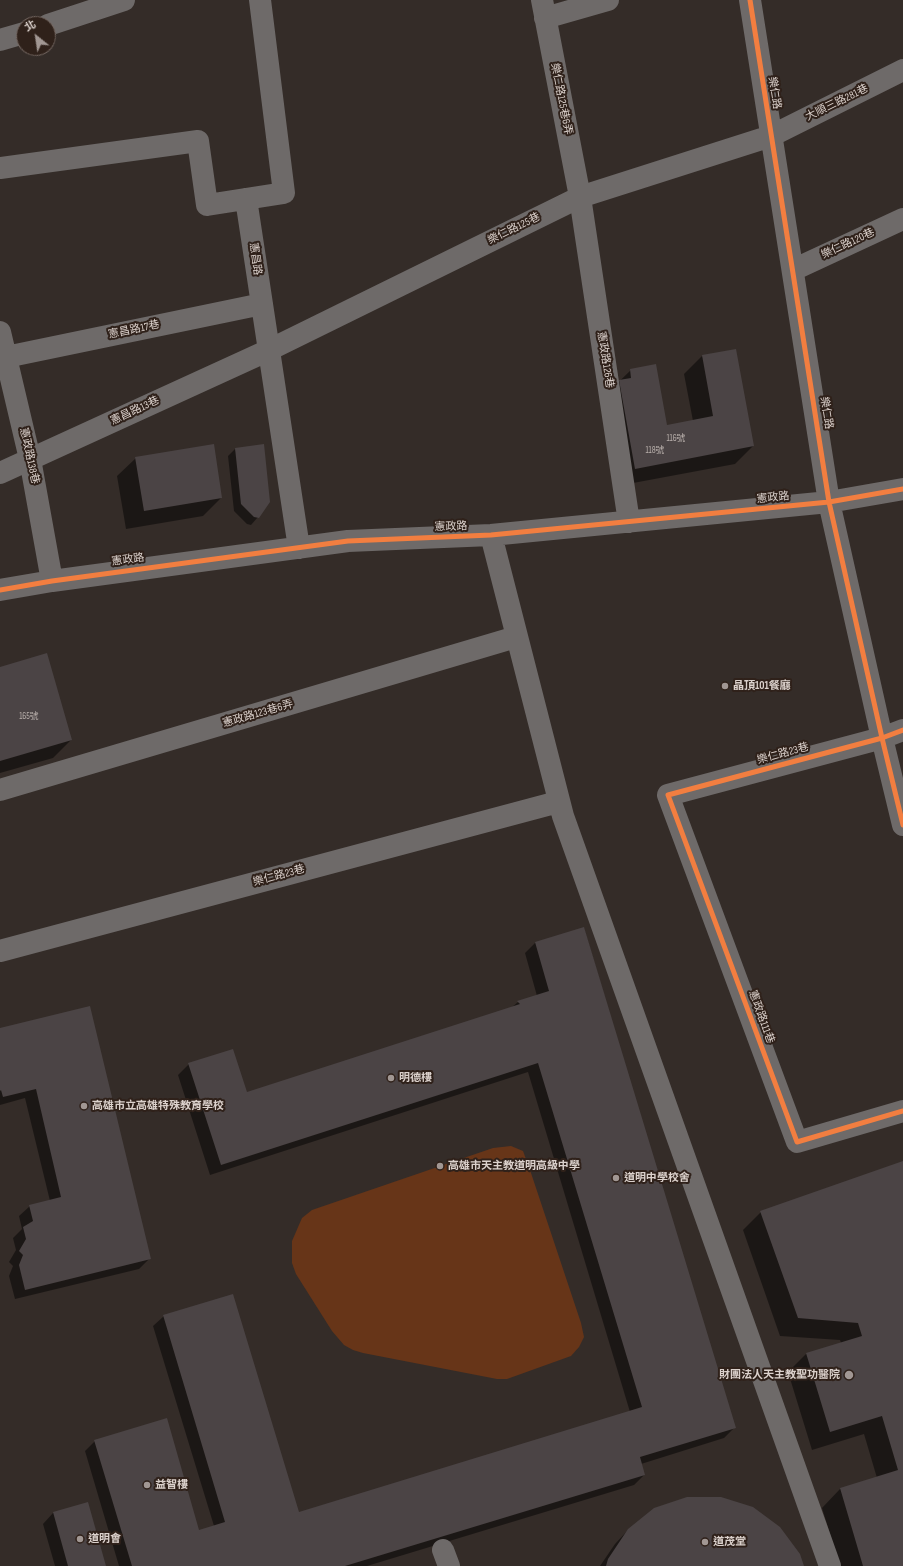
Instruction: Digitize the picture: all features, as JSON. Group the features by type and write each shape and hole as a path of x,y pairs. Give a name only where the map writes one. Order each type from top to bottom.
{"street":[{"path":"56,22 124,0"},
{"path":"0,168 198,141 207,205 284,193 260,0"},
{"path":"544,9 608,0"},
{"name":"樂仁路","path":"750,0 829,502 903,825"},
{"name":"樂仁路125巷6弄","path":"544,9 580,197"},
{"path":"0,40 16,35"},
{"name":"大順三路281巷","path":"771,136 903,70"},
{"name":"樂仁路125巷","path":"269,350 580,197 771,136"},
{"name":"憲政路126巷","path":"580,197 629,522"},
{"name":"憲昌路","path":"246,200 299,548"},
{"name":"樂仁路120巷","path":"793,270 903,219"},
{"name":"憲昌路17巷","path":"6,357 262,304"},
{"name":"憲政路138巷","path":"0,332 30,459 52,581"},
{"name":"憲昌路13巷","path":"0,473 269,350"},
{"name":"憲政路","path":"0,590 52,581 348,541 491,535 829,502 903,489"},
{"path":"491,535 561,809 830,1566"},
{"name":"憲政路123巷6弄","path":"0,790 516,637"},
{"name":"樂仁路23巷","path":"668,795 882,738 903,730"},
{"name":"憲政路111巷","path":"668,795 797,1142 903,1111"},
{"name":"樂仁路23巷","path":"0,951 561,809"}],"shaded area":[{"path":"511,1146 523,1151 530,1170 581,1323 584,1337 579,1347 571,1356 507,1379 497,1379 363,1353 344,1345 332,1331 296,1274 292,1263 292,1241 302,1218 312,1210 493,1148"}],"building":[{"path":"736,349 754,446 635,469 619,380 631,378 630,369 656,364 667,425 713,416 702,355"},
{"path":"214,444 222,498 144,511 135,457"},
{"path":"264,444 270,502 259,518 254,517 241,504 235,448"},
{"path":"47,653 72,740 0,761 0,667"},
{"name":"道明中學校舍","path":"584,927 736,1428 640,1457 645,1475 345,1566 132,1566 94,1440 167,1418 199,1530 225,1522 163,1315 233,1294 299,1512 642,1407 538,1063 221,1165 188,1063 233,1049 247,1092 520,1004 517,1001 549,991 535,942"},
{"path":"90,1006 151,1259 25,1290 19,1265 23,1255 19,1251 26,1239 23,1227 33,1221 29,1205 61,1197 36,1089 3,1097 1,1090 0,1091 0,1028"},
{"name":"財團法人天主教聖功醫院","path":"903,1161 903,1566 863,1566 840,1488 898,1470 882,1416 830,1432 806,1353 862,1336 858,1323 798,1318 760,1211"},
{"name":"道茂堂","path":"687,1497 721,1497 753,1507 780,1527 800,1554 804,1566 606,1566 608,1559 628,1529 654,1508"},
{"name":"道明會","path":"88,1502 106,1566 68,1566 53,1512"}],"cycle path":[{"path":"750,0 829,502 903,825"},
{"path":"0,590 52,581 348,541 491,535 829,502 903,489"},
{"path":"903,730 882,738 668,795 797,1142 903,1111"}],"place":[{"name":"晶頂101餐廳","path":"725,686"},
{"name":"明德樓","path":"391,1078"},
{"name":"高雄市立高雄特殊教育學校","path":"84,1106"},
{"name":"高雄市天主教道明高級中學","path":"440,1166"},
{"name":"道明中學校舍","path":"616,1178"},
{"name":"財團法人天主教聖功醫院","path":"849,1375"},
{"name":"益智樓","path":"147,1485"},
{"name":"道明會","path":"80,1539"},
{"name":"道茂堂","path":"705,1542"}]}
